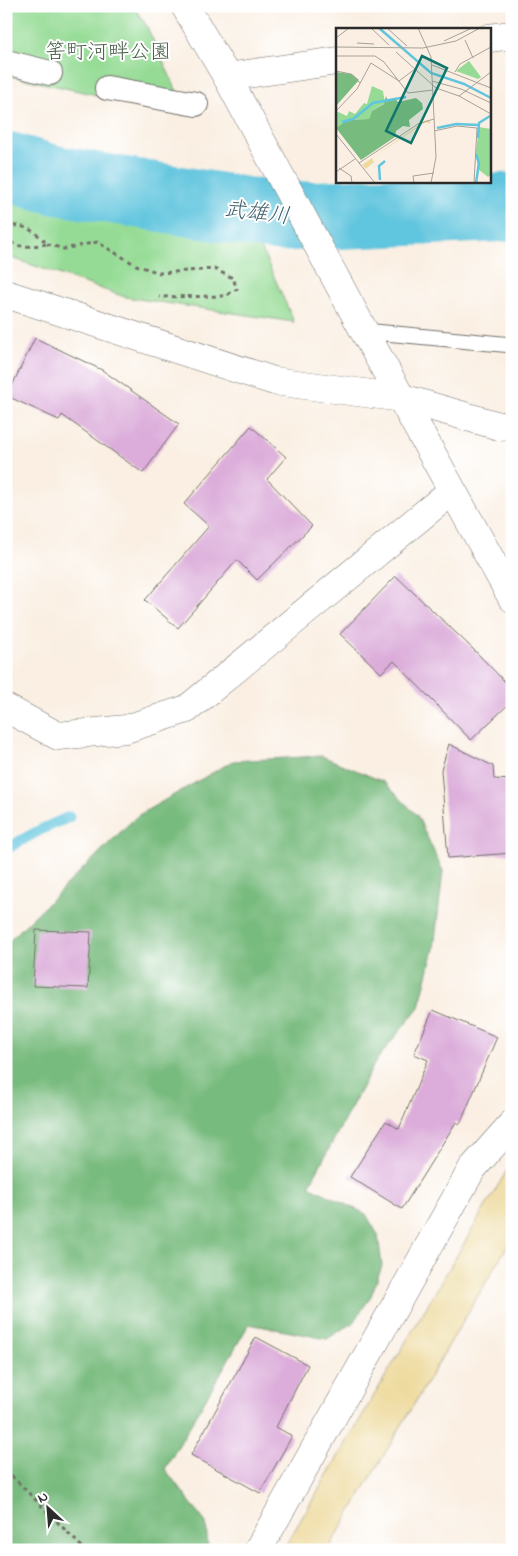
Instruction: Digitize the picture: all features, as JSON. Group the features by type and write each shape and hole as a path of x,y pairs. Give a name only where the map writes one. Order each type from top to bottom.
{"street":[{"path":"185,6 233,88 364,332 512,598"},
{"path":"490,38 512,35"},
{"path":"233,88 336,61"},
{"path":"6,62 50,73"},
{"path":"107,88 196,104"},
{"path":"6,294 274,381 402,398 499,426 512,425"},
{"path":"6,708 58,736 126,730 187,709 452,491"},
{"path":"258,1550 472,1168 512,1124"}],"lane":[{"path":"364,332 512,345"}],"path":[{"path":"6,227 14,225 37,233 47,244"},
{"path":"6,238 11,243 26,248 47,244 64,249 97,242 136,265 160,273 214,269 233,278 237,289 225,296 159,297"},
{"path":"6,1470 85,1550"}],"green space":[{"name":"筈町河畔公園","path":"6,6 133,6 146,25 188,115 6,75"},
{"path":"6,192 233,243 259,243 294,322 125,297 6,256"},
{"path":"322,756 384,782 417,815 443,871 434,949 419,1007 376,1061 309,1186 366,1214 378,1235 382,1266 371,1296 354,1322 327,1339 249,1324 165,1469 206,1523 208,1550 6,1550 6,944 137,816 233,761"}],"sand":[{"path":"512,1162 512,1238 328,1550 283,1550"}],"building":[{"path":"35,338 102,370 179,424 143,473 62,415 59,420 7,396"},
{"path":"251,426 286,457 267,479 312,526 257,580 237,560 178,628 145,600 209,526 184,504"},
{"path":"396,576 512,689 512,701 471,740 394,661 381,673 340,634"},
{"path":"449,744 493,766 494,779 512,780 512,853 448,858 441,770"},
{"path":"36,930 91,932 88,988 33,986"},
{"path":"433,1010 497,1037 460,1124 456,1122 402,1209 350,1177 386,1121 399,1129 428,1060 414,1054"},
{"path":"256,1337 308,1365 276,1427 292,1436 260,1493 191,1455"}],"waterway":[{"name":"武雄川","path":"6,166 55,180 280,217 512,207"},
{"path":"6,849 40,830 69,817"}]}
